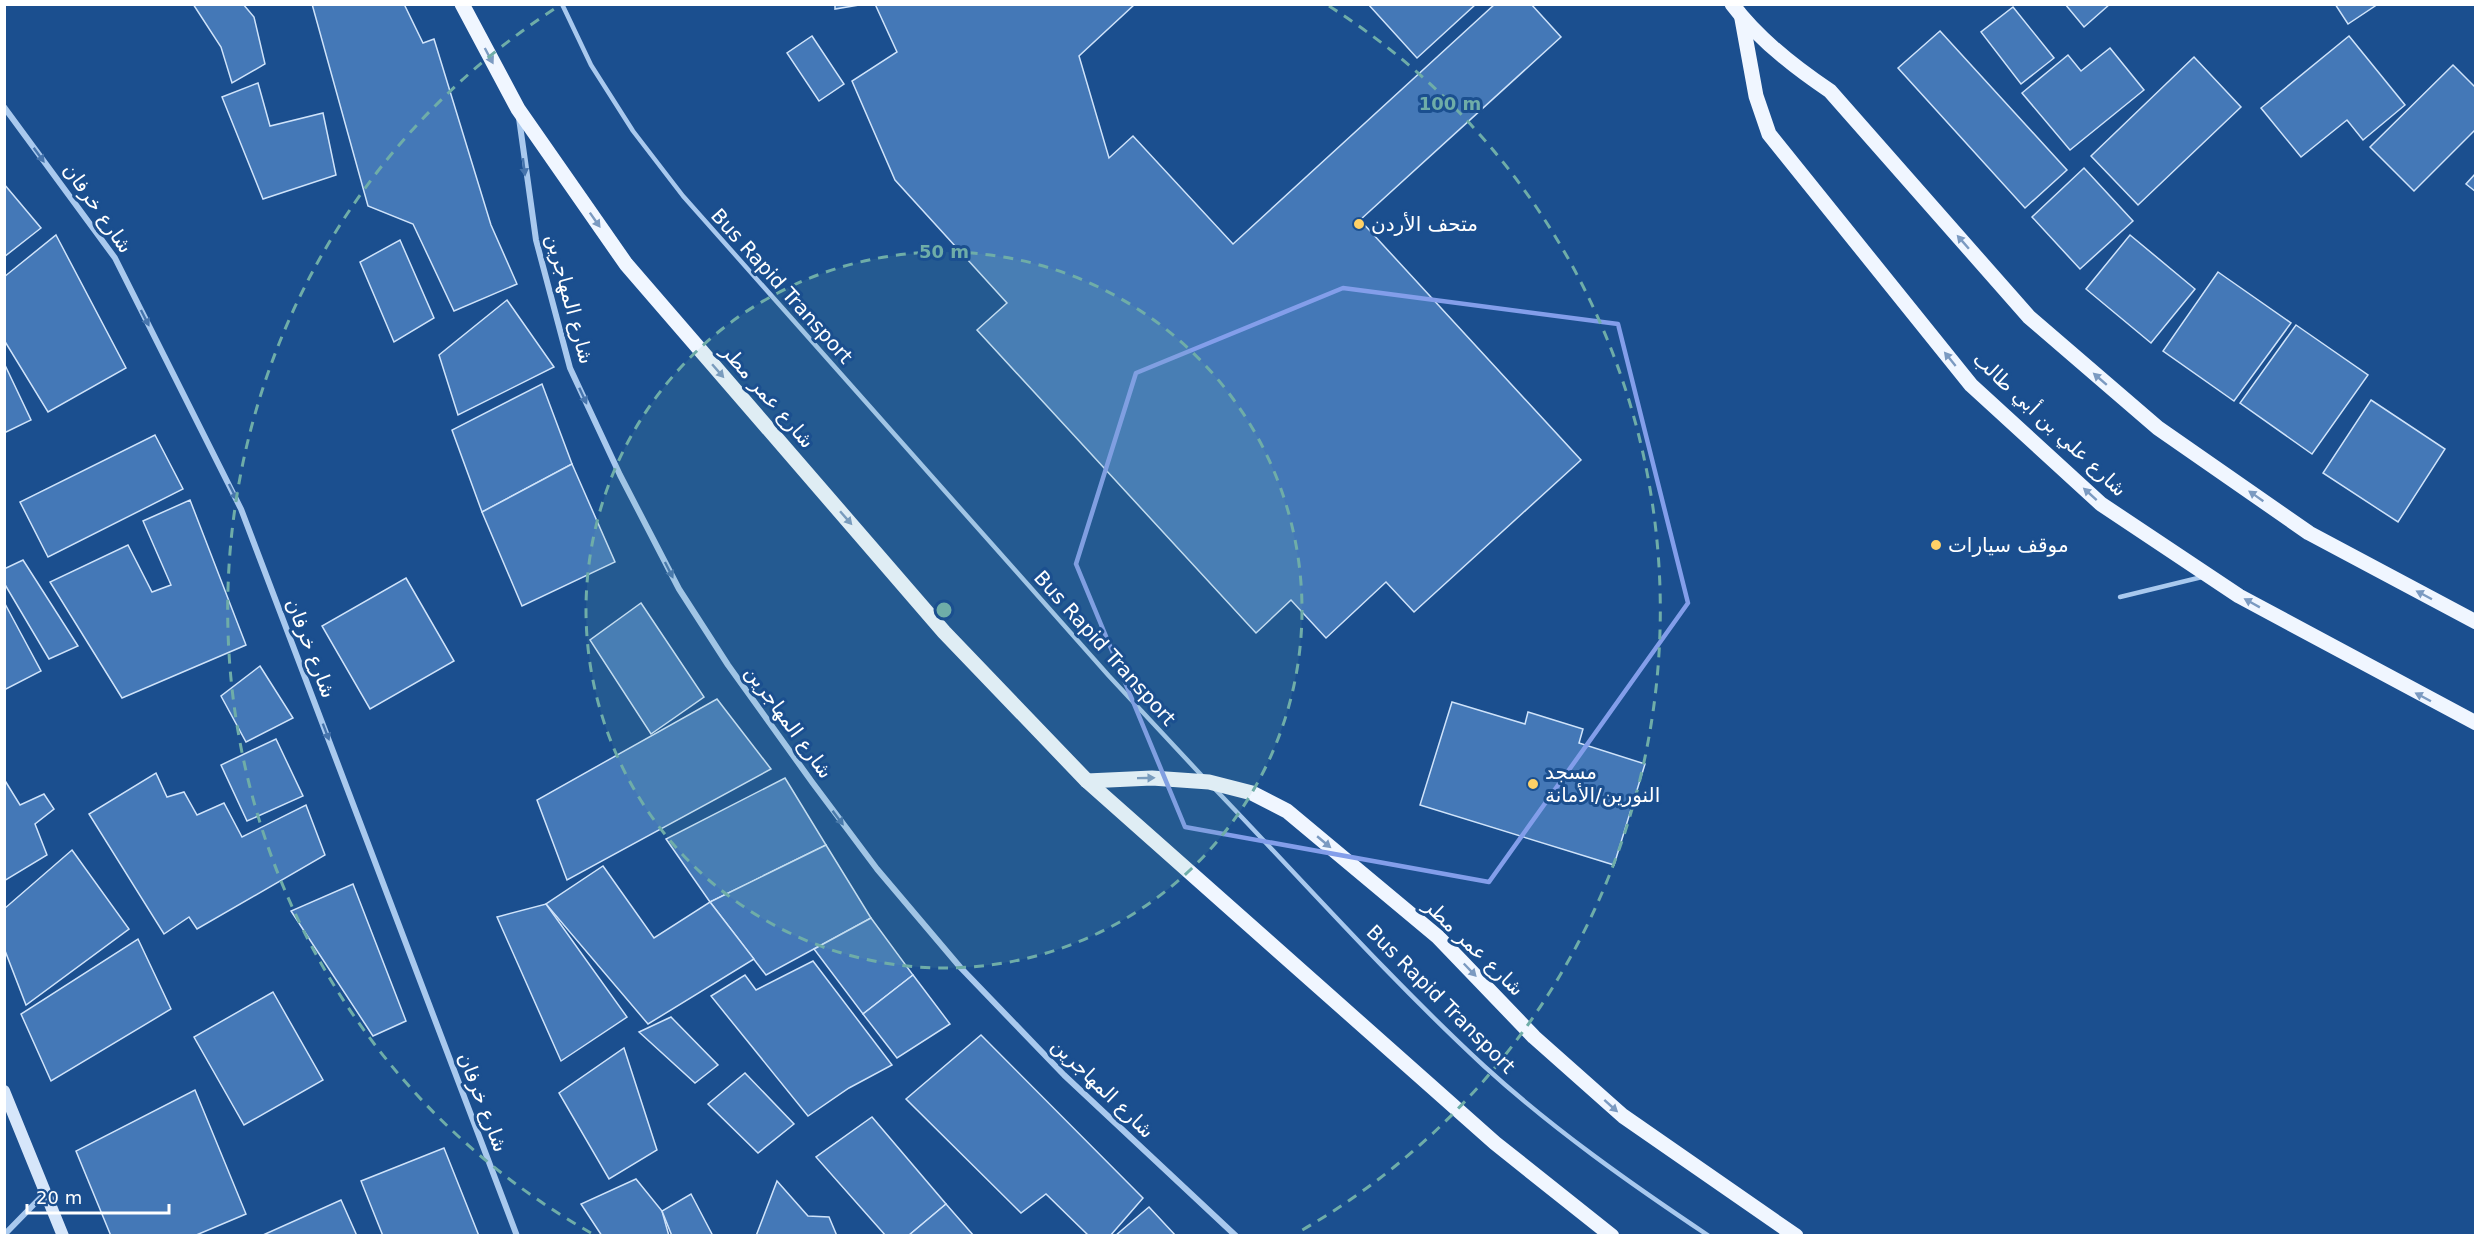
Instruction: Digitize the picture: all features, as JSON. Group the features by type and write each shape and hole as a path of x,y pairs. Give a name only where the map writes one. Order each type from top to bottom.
{"main road":[{"name":"شارع عمر مطر","path":"462,4 518,109 626,264 944,632 1087,781 1495,1143 1612,1236"},
{"name":"شارع علي بن أبي طالب","path":"1731,4 1742,19 1798,70 1830,91 2029,317 2158,428 2309,533 2475,622"},
{"name":"شارع علي بن أبي طالب","path":"1742,19 1756,96 1769,134 1971,385 2101,504 2208,576 2249,602 2475,723"},
{"name":"شارع عمر مطر","path":"1087,781 1152,778 1209,783 1252,793 1287,812 1438,938 1534,1037 1623,1116 1797,1236"}],"street":[{"name":"شارع خرفان","path":"4,107 115,258 241,509 517,1236"},
{"name":"شارع المهاجرين","path":"518,109 525,175 536,240 570,368 620,475 679,589 728,665 812,782 877,869 953,958 1064,1075 1236,1236"},
{"path":"4,1091 63,1236"},
{"path":"4,1235 46,1192"}],"lane":[{"name":"Bus Rapid Transport","path":"562,4 591,65 633,131 682,196 1093,659 1423,1006 1485,1066 1595,1157 1709,1236"},
{"path":"2120,597 2208,576"}],"highlighted area":[{"path":"1343,288 1618,324 1688,603 1489,882 1185,827 1076,564 1136,373"}],"building":[{"path":"193,4 243,4 254,17 265,64 232,83 221,47"},
{"path":"312,4 404,4 423,43 434,39 491,225 517,284 454,311 413,224 368,206"},
{"path":"835,4 865,4 835,9"},
{"path":"875,4 1135,4 1079,56 1109,158 1133,136 1233,244 1495,4 1531,4 1561,37 1360,220 1581,460 1414,612 1386,582 1326,638 1291,600 1256,633 977,330 1007,303 895,180 852,81 897,52"},
{"path":"1368,4 1476,4 1417,58"},
{"path":"2065,4 2110,4 2084,27"},
{"path":"2335,4 2378,4 2348,24"},
{"path":"2013,7 2054,58 2021,84 1981,32"},
{"path":"1940,31 2067,170 2025,208 1898,68"},
{"path":"812,36 844,84 819,101 787,53"},
{"path":"2349,36 2405,105 2363,140 2347,120 2301,157 2261,108"},
{"path":"2110,48 2144,90 2070,150 2022,93 2068,55 2081,71"},
{"path":"2194,57 2241,107 2138,205 2091,156"},
{"path":"2453,65 2476,88 2476,129 2414,191 2370,147"},
{"path":"258,83 270,126 323,113 336,175 263,199 222,97"},
{"path":"2084,168 2133,221 2080,269 2032,217"},
{"path":"2476,173 2476,192 2466,184"},
{"path":"4,184 41,228 4,257"},
{"path":"56,235 126,368 48,412 4,340 4,277"},
{"path":"2130,235 2195,289 2151,343 2086,289"},
{"path":"400,240 434,318 394,342 360,262"},
{"path":"2218,272 2291,323 2234,401 2163,351"},
{"path":"507,300 554,367 458,415 439,355"},
{"path":"2296,325 2368,375 2312,454 2240,403"},
{"path":"4,363 31,420 4,433"},
{"path":"542,384 572,464 482,512 452,430"},
{"path":"2371,400 2445,449 2398,522 2323,473"},
{"path":"155,435 183,489 48,557 20,502"},
{"path":"572,464 615,562 522,606 482,512"},
{"path":"190,500 246,645 122,698 50,582 128,545 152,592 171,585 143,521"},
{"path":"23,560 78,646 49,659 4,583 4,569"},
{"path":"406,578 454,661 370,709 322,626"},
{"path":"4,602 41,671 4,690"},
{"path":"641,603 704,697 651,734 590,640"},
{"path":"260,666 293,718 246,742 221,696"},
{"path":"717,699 771,769 567,880 537,800"},
{"name":"مسجد النورين/الأمانة","path":"1452,702 1525,724 1528,712 1583,729 1579,743 1645,764 1614,865 1420,805"},
{"path":"276,739 303,796 247,821 221,765"},
{"path":"156,773 167,797 184,792 197,815 224,803 242,837 306,805 325,855 197,929 189,917 164,934 89,814"},
{"path":"785,778 826,845 710,902 666,839"},
{"path":"4,779 20,805 44,794 54,809 35,824 47,855 4,881"},
{"path":"826,845 871,918 766,975 710,902"},
{"path":"72,850 129,929 26,1005 4,948 4,909"},
{"path":"603,866 654,938 710,902 754,959 648,1024 546,904"},
{"path":"353,884 406,1021 373,1036 291,911"},
{"path":"546,904 627,1017 561,1061 497,917"},
{"path":"871,918 913,975 863,1014 814,949"},
{"path":"138,939 171,1009 51,1081 21,1014"},
{"path":"813,961 892,1065 849,1088 808,1116 711,996 745,975 756,990"},
{"path":"913,975 950,1024 897,1058 863,1014"},
{"path":"273,992 323,1080 244,1125 194,1037"},
{"path":"671,1017 718,1065 695,1083 639,1032"},
{"path":"981,1035 1143,1198 1110,1236 1089,1236 1046,1194 1021,1213 906,1099"},
{"path":"624,1048 657,1150 609,1179 559,1093"},
{"path":"745,1073 794,1124 758,1153 708,1104"},
{"path":"195,1090 246,1214 194,1236 111,1236 76,1151"},
{"path":"872,1117 946,1204 908,1236 886,1236 816,1157"},
{"path":"444,1148 479,1236 383,1236 361,1181"},
{"path":"636,1179 662,1211 669,1236 602,1236 581,1204"},
{"path":"777,1181 808,1216 829,1217 837,1236 756,1236"},
{"path":"691,1194 713,1236 672,1236 662,1211"},
{"path":"341,1200 357,1236 263,1236 263,1235"},
{"path":"946,1204 974,1236 908,1236"},
{"path":"1149,1207 1176,1236 1115,1236"}],"place":[{"name":"متحف الأردن","path":"1359,224"},
{"name":"موقف سيارات","path":"1936,545"},
{"name":"مسجد النورين/الأمانة","path":"1533,784"}]}
